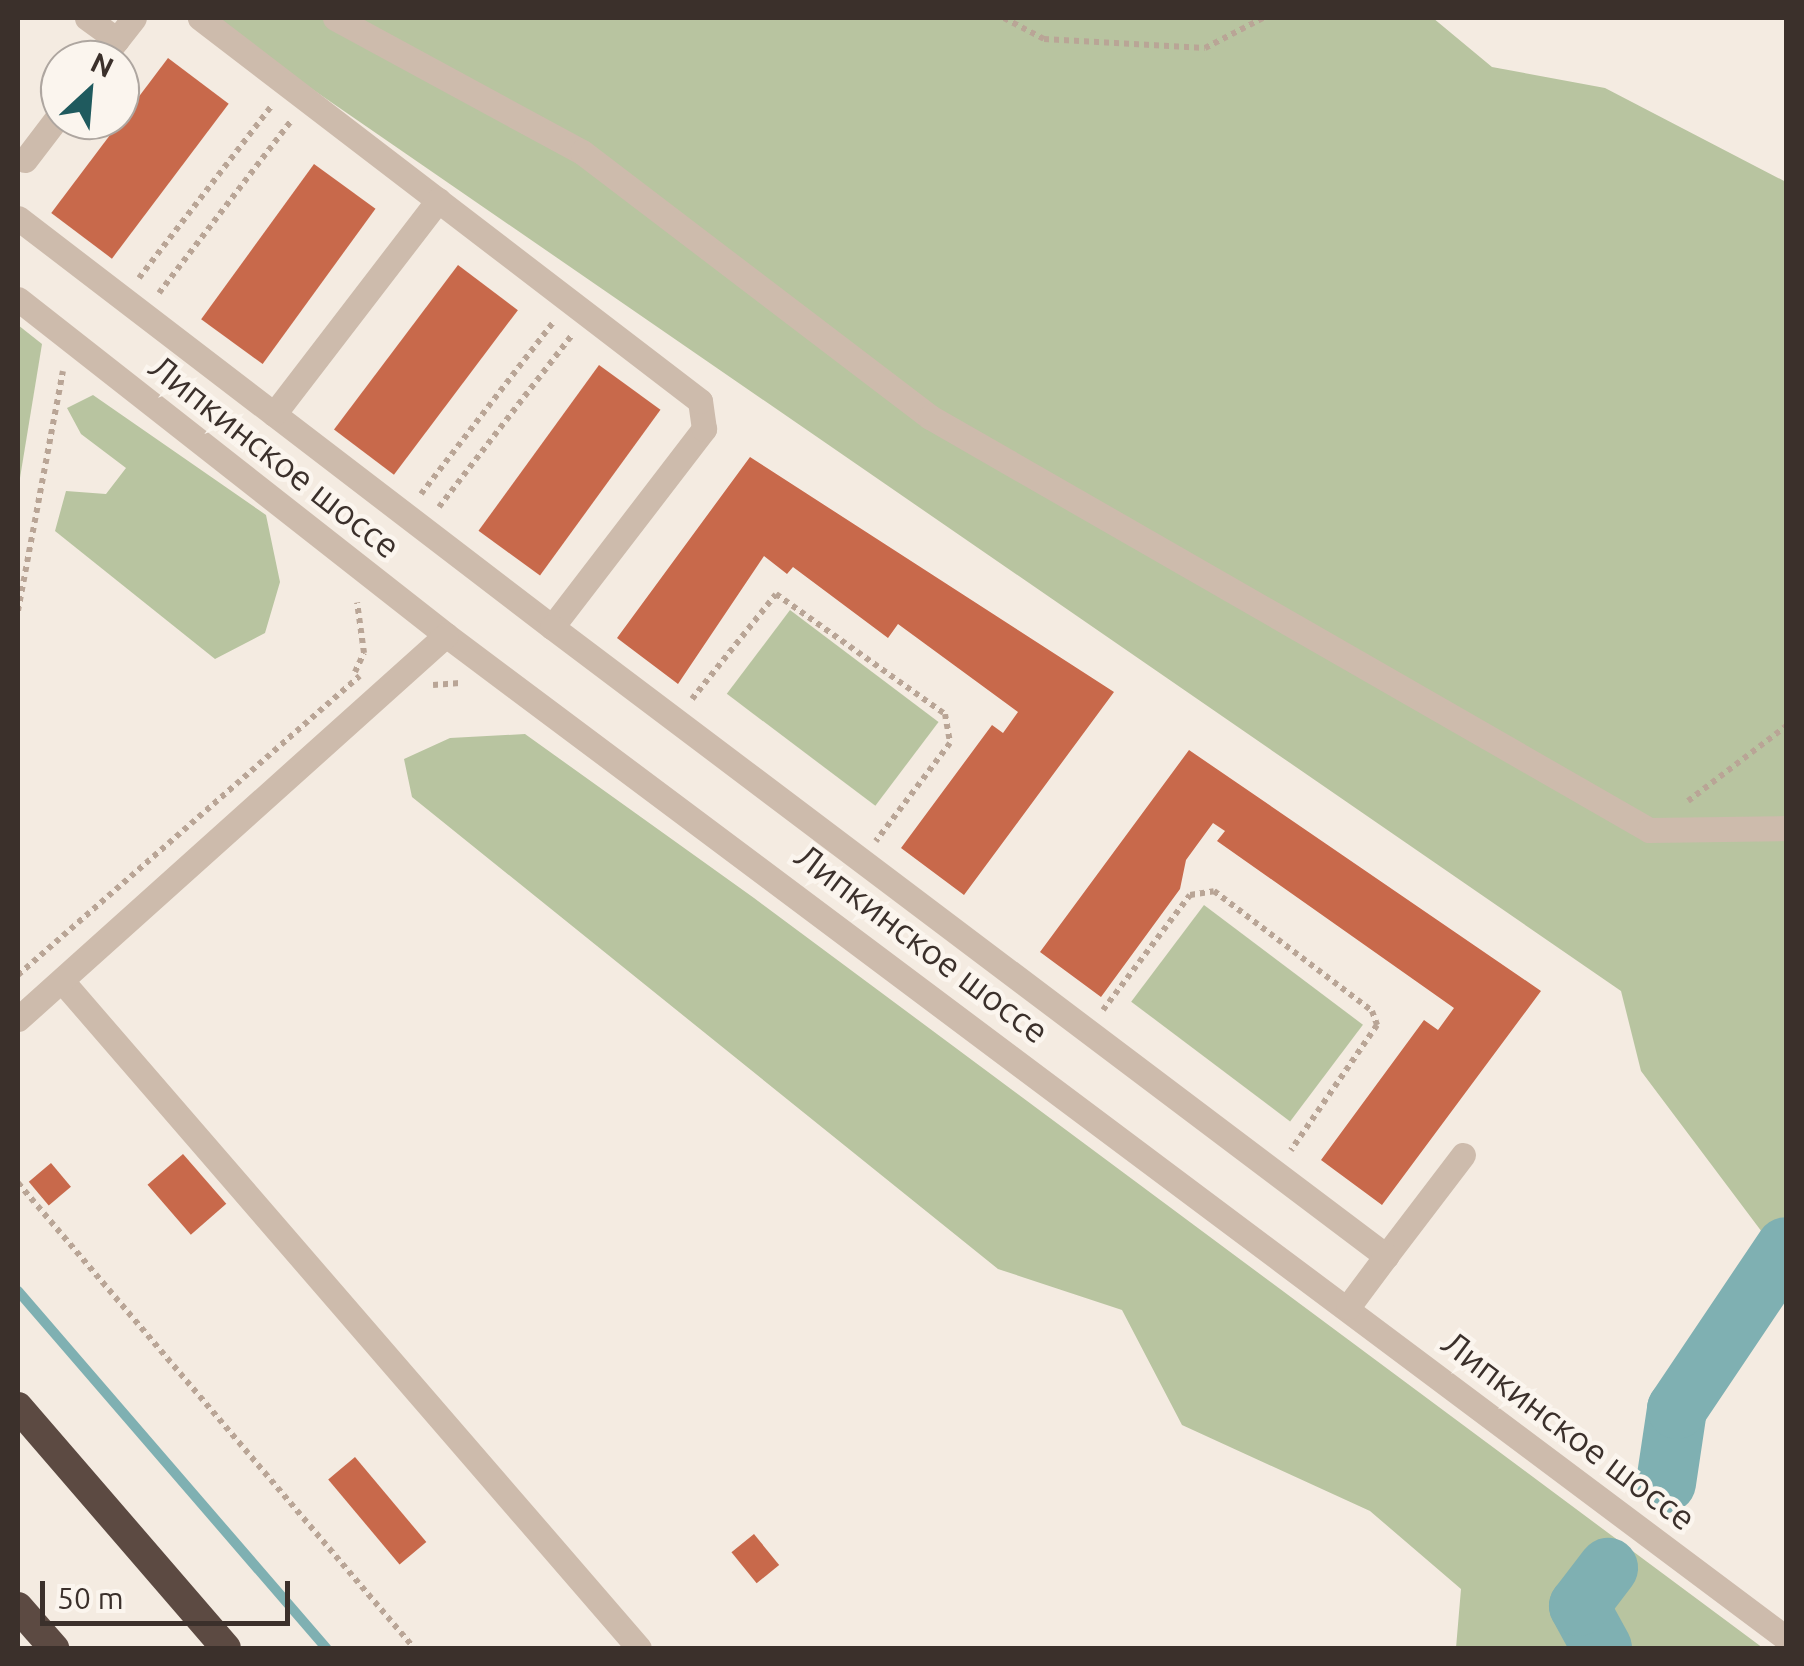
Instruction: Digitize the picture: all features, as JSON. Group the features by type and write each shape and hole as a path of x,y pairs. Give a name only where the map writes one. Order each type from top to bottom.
{"highway":[{"path":"18,1407 226,1648"},
{"path":"18,1607 54,1648"}],"street":[{"path":"87,18 102,40"},
{"path":"117,40 134,18"},
{"path":"200,18 578,308 707,416 552,627"},
{"path":"335,18 582,152 930,417 1649,830 1786,828"},
{"path":"20,161 40,138"},
{"path":"274,414 438,200"},
{"path":"18,218 552,627 1386,1256"},
{"name":"Липкинское шоссе","path":"18,300 446,635 1348,1306 1786,1638"},
{"path":"18,1020 446,635"},
{"path":"62,981 639,1648"},
{"path":"1348,1306 1463,1155"}],"path":[{"path":"1004,18 1044,39 1205,48 1264,18"},
{"path":"133,306 297,93"},
{"path":"133,306 297,93"},
{"path":"414,521 578,308"},
{"path":"414,521 578,308"},
{"path":"18,611 69,338"},
{"path":"676,720 768,599 790,598 822,621 953,728 862,860"},
{"path":"1649,830 1786,726"},
{"path":"1087,1031 1190,894 1214,891 1230,903 1372,1011 1377,1024 1274,1172"},
{"path":"18,1183 414,1648"}],"green space":[{"path":"209,18 1433,18 1492,67 1605,88 1786,182 1786,1264 1641,1071 1621,991"},
{"path":"18,325 42,344 18,490"},
{"path":"93,395 266,515 280,582 265,633 215,659 55,531 66,491 106,494 126,468 81,434 67,408"},
{"path":"790,610 939,722 875,806 727,694"},
{"path":"525,734 754,898 1763,1648 1456,1648 1461,1589 1370,1511 1182,1425 1122,1310 998,1269 412,797 404,759 450,738"},
{"path":"1204,905 1363,1025 1290,1121 1131,1002"}],"building":[{"path":"168,58 229,104 112,259 51,213 106,140 140,140 140,95"},
{"path":"314,164 375,209 263,364 201,319"},
{"path":"458,265 518,310 394,475 334,430"},
{"path":"599,365 660,410 540,576 479,531"},
{"path":"750,457 1114,692 964,895 901,848 992,725 1003,733 1018,712 898,624 888,638 793,567 787,574 764,556 678,684 617,638"},
{"path":"1189,750 1541,991 1382,1205 1321,1160 1424,1020 1438,1030 1454,1008 1217,841 1225,831 1213,823 1186,860 1180,889 1101,997 1040,952"},
{"path":"183,1154 226,1204 191,1235 148,1185"},
{"path":"51,1163 71,1187 49,1205 29,1182"},
{"path":"355,1457 426,1542 400,1565 328,1479"},
{"path":"754,1534 779,1565 757,1583 731,1552"}],"waterway":[{"path":"1666,1483 1677,1409 1786,1247"},
{"path":"18,1291 326,1648"},
{"path":"1602,1648 1579,1606 1608,1568"}]}
